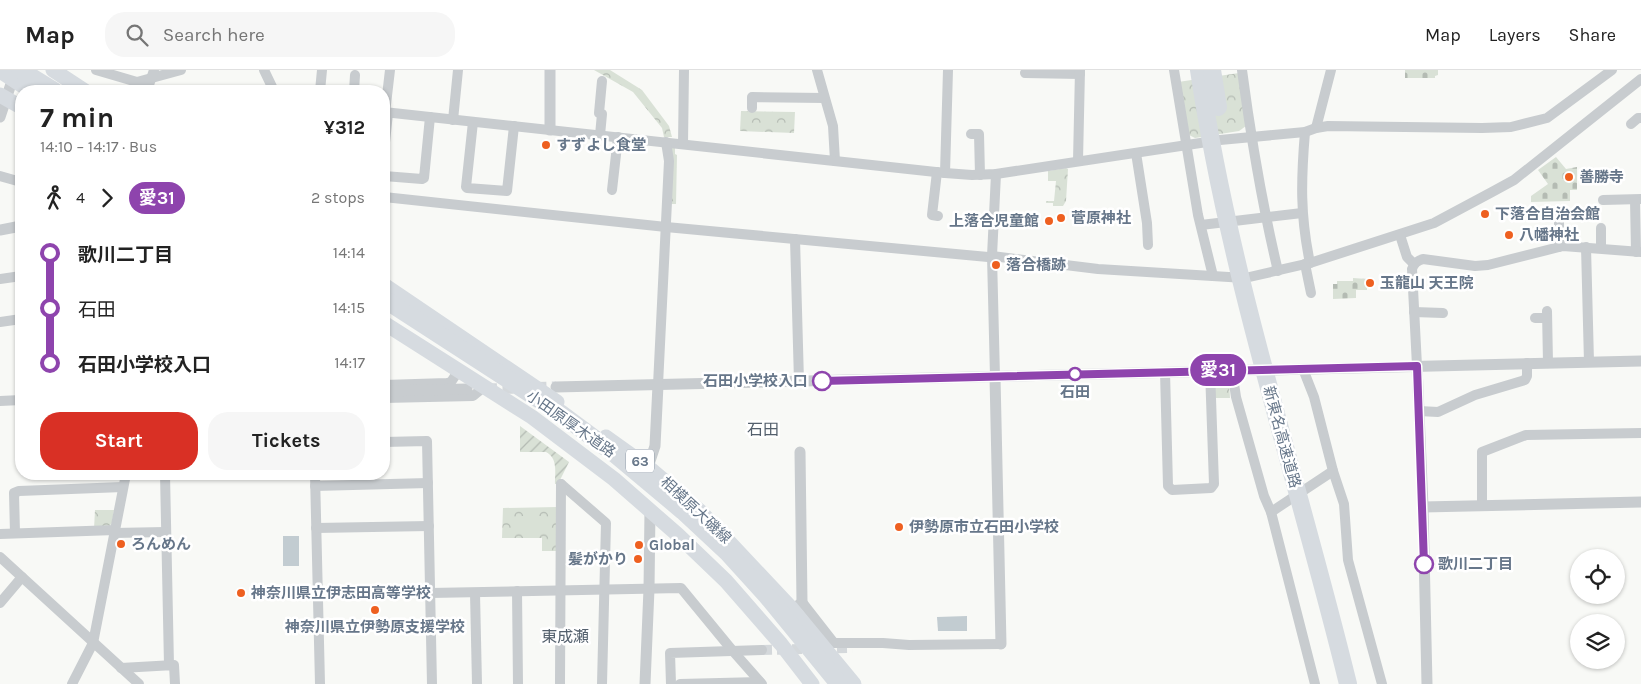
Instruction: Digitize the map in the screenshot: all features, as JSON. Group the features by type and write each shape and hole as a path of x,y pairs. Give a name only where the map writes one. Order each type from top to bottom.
{"highway":[{"path":"1,70 25,85"},
{"path":"20,70 44,85"},
{"path":"34,70 53,85"},
{"name":"新東名高速道路","path":"1199,70 1229,229 1247,306 1348,684"},
{"name":"新東名高速道路","path":"1213,76 1240,225 1261,312 1360,684"},
{"name":"小田原厚木道路","path":"390,303 560,414 615,454 660,492 728,553 767,596 839,684"},
{"name":"小田原厚木道路","path":"390,317 527,405 606,462 670,514 709,550 759,602 826,684"}],"main road":[{"path":"53,70 76,85"},
{"name":"相模原大磯線","path":"390,289 534,385 648,467 701,512 797,606 831,648 854,684"},
{"name":"相模原大磯線","path":"390,327 532,417 614,479 726,581 781,644 812,684"}],"street":[{"path":"0,117 16,70"},
{"path":"96,70 137,82 153,74 181,70"},
{"path":"264,70 271,85"},
{"path":"321,85 322,70"},
{"path":"389,85 390,70"},
{"path":"453,120 458,70"},
{"path":"550,70 550,130"},
{"path":"683,144 684,70"},
{"path":"816,70 833,126 835,161"},
{"path":"932,215 941,173 948,70"},
{"path":"1174,70 1186,146 1213,276"},
{"path":"1242,70 1265,217 1278,271"},
{"path":"1316,128 1331,70"},
{"path":"390,113 941,173 980,175 1251,137 1305,132 1328,126 1511,127 1547,118 1612,70"},
{"path":"1025,73 1080,72 1078,162"},
{"path":"354,85 355,75"},
{"path":"390,198 896,250 988,258 992,256 1098,269 1245,278 1308,264 1434,223 1514,180 1641,79"},
{"path":"599,87 599,113 602,114 600,135"},
{"path":"752,108 752,97 824,98"},
{"path":"390,176 424,178 430,117"},
{"path":"1631,124 1638,118 1641,118"},
{"path":"473,122 467,188 507,190 514,126"},
{"path":"1305,132 1301,179 1302,213 1308,264 1308,290"},
{"path":"979,134 980,175"},
{"path":"612,190 611,172 618,137"},
{"path":"648,467 655,446 669,161 666,142"},
{"path":"1136,153 1147,223 1148,245"},
{"path":"831,648 883,643 909,645 1000,644 992,256 996,174"},
{"path":"0,176 15,182"},
{"path":"1427,684 1423,507 1412,270 1414,264 1423,259 1475,266 1488,265 1559,247 1586,247 1639,252 1638,199 1603,200"},
{"path":"1201,225 1302,213"},
{"path":"1559,215 1559,247"},
{"path":"0,230 15,227"},
{"path":"1601,228 1601,248"},
{"path":"1400,235 1407,257 1414,264"},
{"path":"795,239 799,382"},
{"path":"1586,247 1589,362"},
{"path":"0,279 15,277"},
{"path":"1414,312 1443,313"},
{"path":"1535,318 1547,315 1548,363"},
{"path":"0,322 15,320"},
{"path":"556,387 1641,360"},
{"path":"1419,411 1438,412 1475,395 1525,380 1527,376 1527,363"},
{"path":"1303,368 1314,397 1333,471 1344,504 1348,560 1382,684"},
{"path":"390,385 447,383 451,382 459,370"},
{"path":"1165,372 1168,486 1172,490 1211,488 1214,484 1210,370"},
{"path":"1232,370 1236,398 1264,496 1271,512 1315,684"},
{"path":"390,398 472,396 484,387"},
{"path":"390,391 467,389"},
{"path":"0,400 15,400"},
{"path":"1482,506 1482,452 1526,435 1641,433"},
{"path":"390,442 428,441 432,684"},
{"path":"797,606 800,452"},
{"path":"1271,512 1333,471"},
{"path":"72,684 93,643 125,480"},
{"path":"165,480 169,665"},
{"path":"316,480 320,684"},
{"path":"316,486 428,483"},
{"path":"560,684 561,484 606,524 602,684"},
{"path":"15,533 14,493 19,491 123,487"},
{"path":"1423,507 1641,502"},
{"path":"644,684 649,589 650,510"},
{"path":"650,532 658,524 664,523"},
{"path":"316,528 429,526"},
{"path":"0,534 114,531 165,532"},
{"path":"1274,555 1278,540"},
{"path":"0,557 139,684"},
{"path":"0,603 22,577"},
{"path":"430,593 682,588 761,683"},
{"path":"517,591 518,684"},
{"path":"474,592 477,684"},
{"path":"852,648 881,647 883,643"},
{"path":"671,684 670,652 762,650"},
{"path":"121,668 174,665 175,684"},
{"path":"680,684 761,683"}],"green space":[{"path":"594,70 610,70 642,90 669,126 672,137 664,137 662,128 633,92"},
{"path":"1405,70 1438,70 1438,75 1435,78 1405,78"},
{"path":"1239,73 1246,126 1239,131 1195,138 1187,134 1178,82"},
{"path":"741,111 795,112 794,133 740,131"},
{"path":"670,146 675,147 675,154 677,155 676,204 670,204"},
{"path":"1556,157 1566,169 1577,167 1577,190 1570,190 1570,201 1531,202 1531,196 1548,184 1538,170"},
{"path":"1068,169 1066,201 1063,206 1053,206 1053,203 1046,203 1046,201 1054,201 1056,181 1048,181 1048,171"},
{"path":"1353,278 1367,279 1367,290 1356,290 1356,298 1333,299 1333,284 1337,284 1337,281 1353,281"},
{"path":"1227,374 1230,398 1215,398 1214,377"},
{"path":"520,426 569,462 558,484 555,484 555,466 550,455 546,452 520,452"},
{"path":"557,507 557,551 542,551 542,538 502,538 503,508"},
{"path":"95,510 114,510 112,523 107,529 94,529"},
{"path":"517,516 543,516 543,528 517,528"}],"shaded area":[{"path":"283,536 299,536 299,566 283,566"},
{"path":"967,616 967,631 938,631 937,617"}],"tunnel":[{"path":"486,389 556,387"},
{"path":"762,650 852,648"}],"bus line":[{"name":"愛31","path":"822,381 1417,366 1424,564"}],"place":[{"name":"すずよし食堂","path":"546,145"},
{"name":"善勝寺","path":"1569,177"},
{"name":"下落合自治会館","path":"1485,214"},
{"name":"菅原神社","path":"1061,218"},
{"name":"上落合児童館","path":"1049,221"},
{"name":"八幡神社","path":"1509,235"},
{"name":"落合橋跡","path":"996,265"},
{"name":"玉龍山 天王院","path":"1370,283"},
{"name":"石田","path":"1075,374"},
{"name":"石田小学校入口","path":"822,381"},
{"name":"伊勢原市立石田小学校","path":"899,527"},
{"name":"ろんめん","path":"121,544"},
{"name":"Global","path":"639,545"},
{"name":"髪がかり","path":"638,559"},
{"name":"歌川二丁目","path":"1424,564"},
{"name":"神奈川県立伊志田高等学校","path":"241,593"},
{"name":"神奈川県立伊勢原支援学校","path":"375,610"}],"district":[{"name":"石田","path":"763,429"},
{"name":"東成瀬","path":"565,636"}]}
